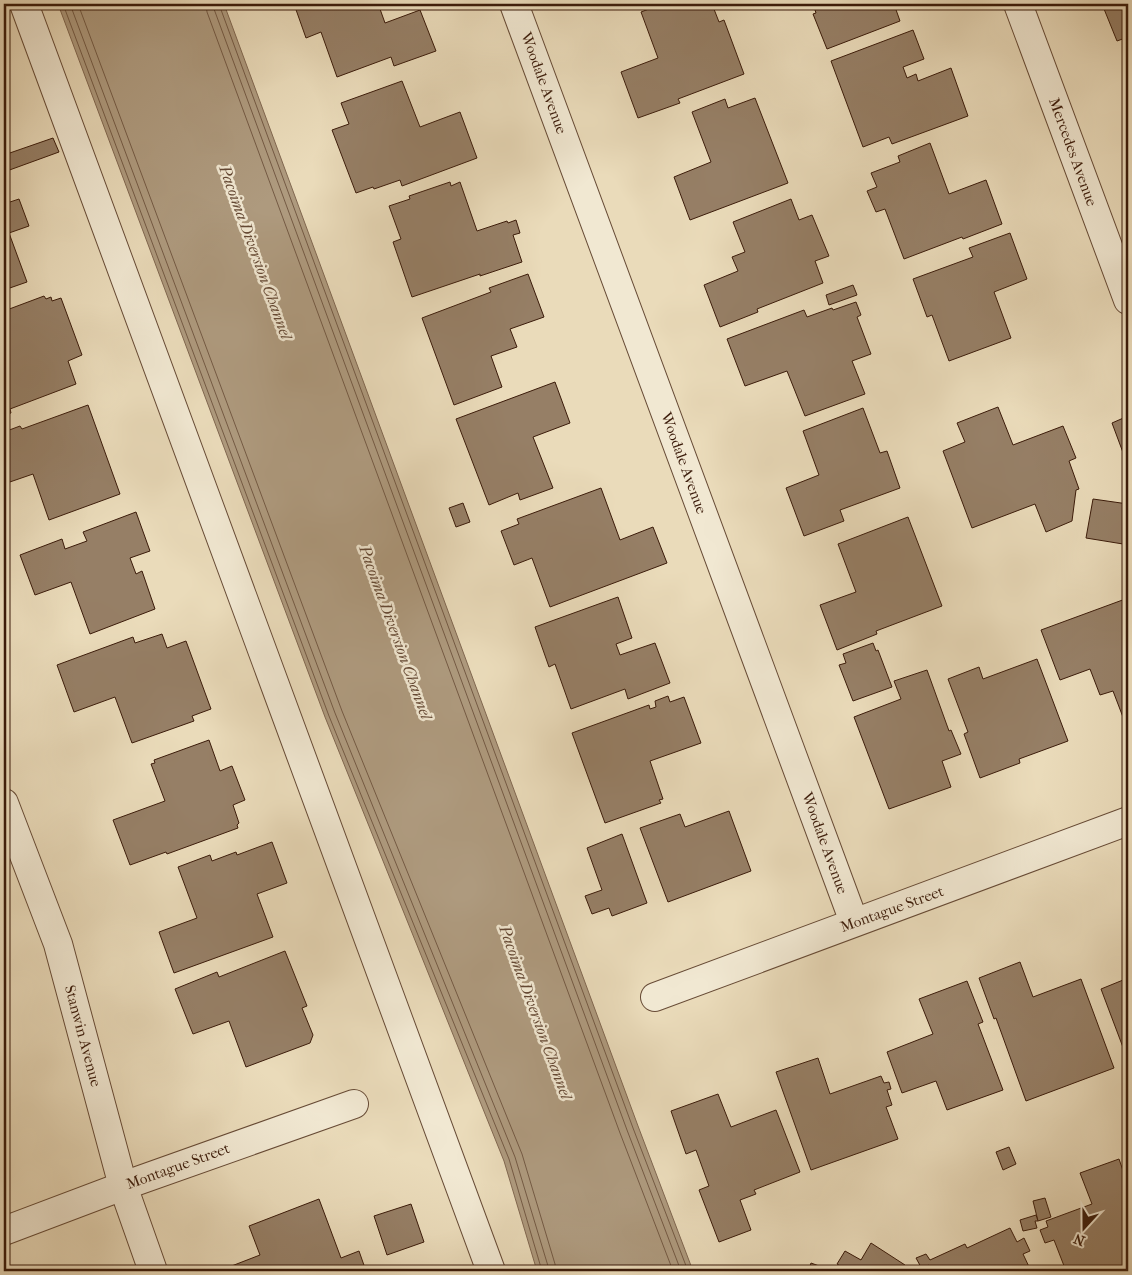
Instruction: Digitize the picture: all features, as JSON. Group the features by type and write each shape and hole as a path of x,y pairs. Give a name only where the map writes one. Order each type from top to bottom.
{"street":[{"path":"24,4 492,1271"},
{"name":"Woodale Avenue","path":"514,4 854,922"},
{"name":"Mercedes Avenue","path":"1018,4 1128,300"},
{"name":"Stanwin Avenue","path":"4,803 58,944 123,1186 153,1271"},
{"name":"Montague Street","path":"655,997 1128,821"},
{"name":"Montague Street","path":"4,1231 123,1186 354,1104"}],"water":[{"name":"Pacoima Diversion Channel","path":"58,4 224,4 693,1271 537,1271 504,1161 325,717"}],"building":[{"path":"294,4 381,4 382,9 380,9 385,23 420,10 436,51 394,66 391,57 337,77 321,32 306,38"},
{"path":"662,4 712,4 719,22 724,20 744,74 678,99 680,103 638,118 621,72 658,58 641,12"},
{"path":"813,4 894,4 900,21 827,49 813,14 816,13"},
{"path":"1102,4 1128,4 1128,37 1117,41"},
{"path":"913,30 924,59 903,67 907,78 916,74 918,81 951,68 968,116 892,144 889,137 863,147 831,61"},
{"path":"402,81 420,127 460,112 477,158 402,186 400,180 356,193 332,130 349,124 341,103"},
{"path":"755,98 788,183 690,220 674,177 711,162 692,112 725,99 728,108"},
{"path":"53,138 59,152 4,172 4,155"},
{"path":"930,143 949,194 986,180 1002,224 904,259 885,209 876,212 867,191 877,187 871,173 900,162 898,156"},
{"path":"450,182 451,186 460,182 477,231 516,220 520,233 513,235 522,262 412,297 393,242 401,239 389,206 410,199 409,196"},
{"path":"19,199 29,226 9,233 27,282 4,290 4,204"},
{"path":"791,199 799,220 812,215 829,256 815,261 823,283 757,309 758,312 720,327 704,285 738,271 732,257 745,252 733,222"},
{"path":"1010,233 1027,279 994,292 1011,338 949,361 932,315 927,317 913,279 973,257 969,248"},
{"path":"528,274 544,317 510,329 517,347 491,356 502,387 454,405 422,318 491,292 489,288"},
{"path":"853,285 857,295 829,305 826,295"},
{"path":"44,296 46,299 51,297 52,301 61,298 82,355 68,361 76,384 10,409 11,413 4,415 4,345 6,344 4,339 4,311"},
{"path":"856,302 861,315 857,317 871,354 852,361 865,394 805,416 787,371 745,386 727,339 804,310 807,317"},
{"path":"555,382 570,423 533,437 553,488 520,500 518,493 489,505 456,419"},
{"path":"88,405 120,494 49,520 33,474 4,484 4,432 20,426 22,429"},
{"path":"998,407 1013,445 1063,426 1076,458 1069,461 1079,489 1076,490 1072,521 1046,532 1035,504 972,528 943,451 965,442 957,423"},
{"path":"863,408 880,453 887,451 900,488 840,510 844,521 804,536 786,488 819,475 803,431"},
{"path":"1128,416 1128,466 1112,423"},
{"path":"601,488 620,540 653,527 667,563 550,607 532,558 514,565 501,531 519,524 517,519"},
{"path":"1093,499 1128,504 1123,544 1086,538"},
{"path":"463,503 470,522 456,527 449,508"},
{"path":"136,512 150,551 130,558 136,574 142,571 155,609 90,634 71,582 35,595 20,555 62,539 65,549 87,541 83,532"},
{"path":"908,517 942,606 876,631 877,634 837,650 820,605 856,592 838,544"},
{"path":"618,597 632,638 616,644 620,655 655,643 670,683 628,699 625,689 571,709 555,664 549,667 535,627"},
{"path":"1128,598 1128,724 1126,725 1113,691 1100,695 1090,669 1060,680 1041,630"},
{"path":"162,634 167,648 186,641 211,709 192,716 194,721 132,743 115,697 74,712 57,665 133,637 135,643"},
{"path":"873,643 876,651 878,650 892,687 853,701 839,665 846,663 843,654"},
{"path":"1037,659 1068,741 1019,759 1020,763 980,778 964,734 968,732 948,679 979,667 983,679"},
{"path":"927,670 949,731 951,730 961,754 942,761 951,787 889,809 854,717 901,699 894,681"},
{"path":"668,696 670,702 684,697 701,743 650,761 663,799 659,800 661,803 605,823 572,733 649,705 650,709 656,707 655,701"},
{"path":"209,740 220,771 232,766 245,800 233,805 239,823 237,825 238,828 167,854 166,852 130,865 113,820 165,801 151,764 155,763 154,760"},
{"path":"729,811 751,871 668,902 640,828 680,814 685,827"},
{"path":"622,834 647,903 612,916 609,908 592,914 585,896 602,890 587,848"},
{"path":"272,842 287,883 257,894 273,937 174,973 159,932 197,918 178,867 210,855 212,861 236,852 237,855"},
{"path":"285,951 307,1006 302,1008 313,1035 310,1043 246,1067 229,1021 193,1034 175,989 217,972 219,977"},
{"path":"1020,962 1033,997 1081,979 1114,1068 1026,1101 996,1018 994,1019 979,978"},
{"path":"1128,978 1128,1048 1124,1050 1101,989"},
{"path":"967,981 983,1022 978,1024 1003,1090 947,1110 936,1081 902,1093 887,1052 933,1034 919,999"},
{"path":"818,1058 830,1094 881,1076 884,1083 889,1082 891,1089 887,1090 892,1105 886,1107 898,1139 811,1170 776,1072"},
{"path":"718,1094 731,1127 776,1110 800,1172 754,1190 756,1194 740,1200 751,1230 719,1242 699,1190 709,1186 696,1150 686,1154 671,1111"},
{"path":"1009,1147 1016,1164 1003,1170 996,1152"},
{"path":"1119,1159 1128,1185 1128,1271 1066,1271 1054,1240 1045,1243 1040,1230 1048,1227 1046,1221 1092,1204 1080,1173"},
{"path":"1045,1198 1051,1217 1038,1221 1033,1201"},
{"path":"319,1199 341,1258 359,1251 366,1271 231,1271 229,1267 260,1255 249,1226"},
{"path":"411,1204 424,1242 387,1255 374,1216"},
{"path":"1036,1215 1038,1221 1035,1221 1037,1228 1023,1231 1020,1220"},
{"path":"1010,1228 1017,1242 1024,1238 1030,1251 1023,1254 1031,1271 928,1271 932,1270 929,1265 922,1269 916,1258 926,1254 930,1260 965,1244 967,1248"},
{"path":"871,1243 905,1265 902,1271 849,1271 837,1264 845,1251 861,1260"},
{"path":"811,1263 830,1270 830,1271 808,1271"}]}
